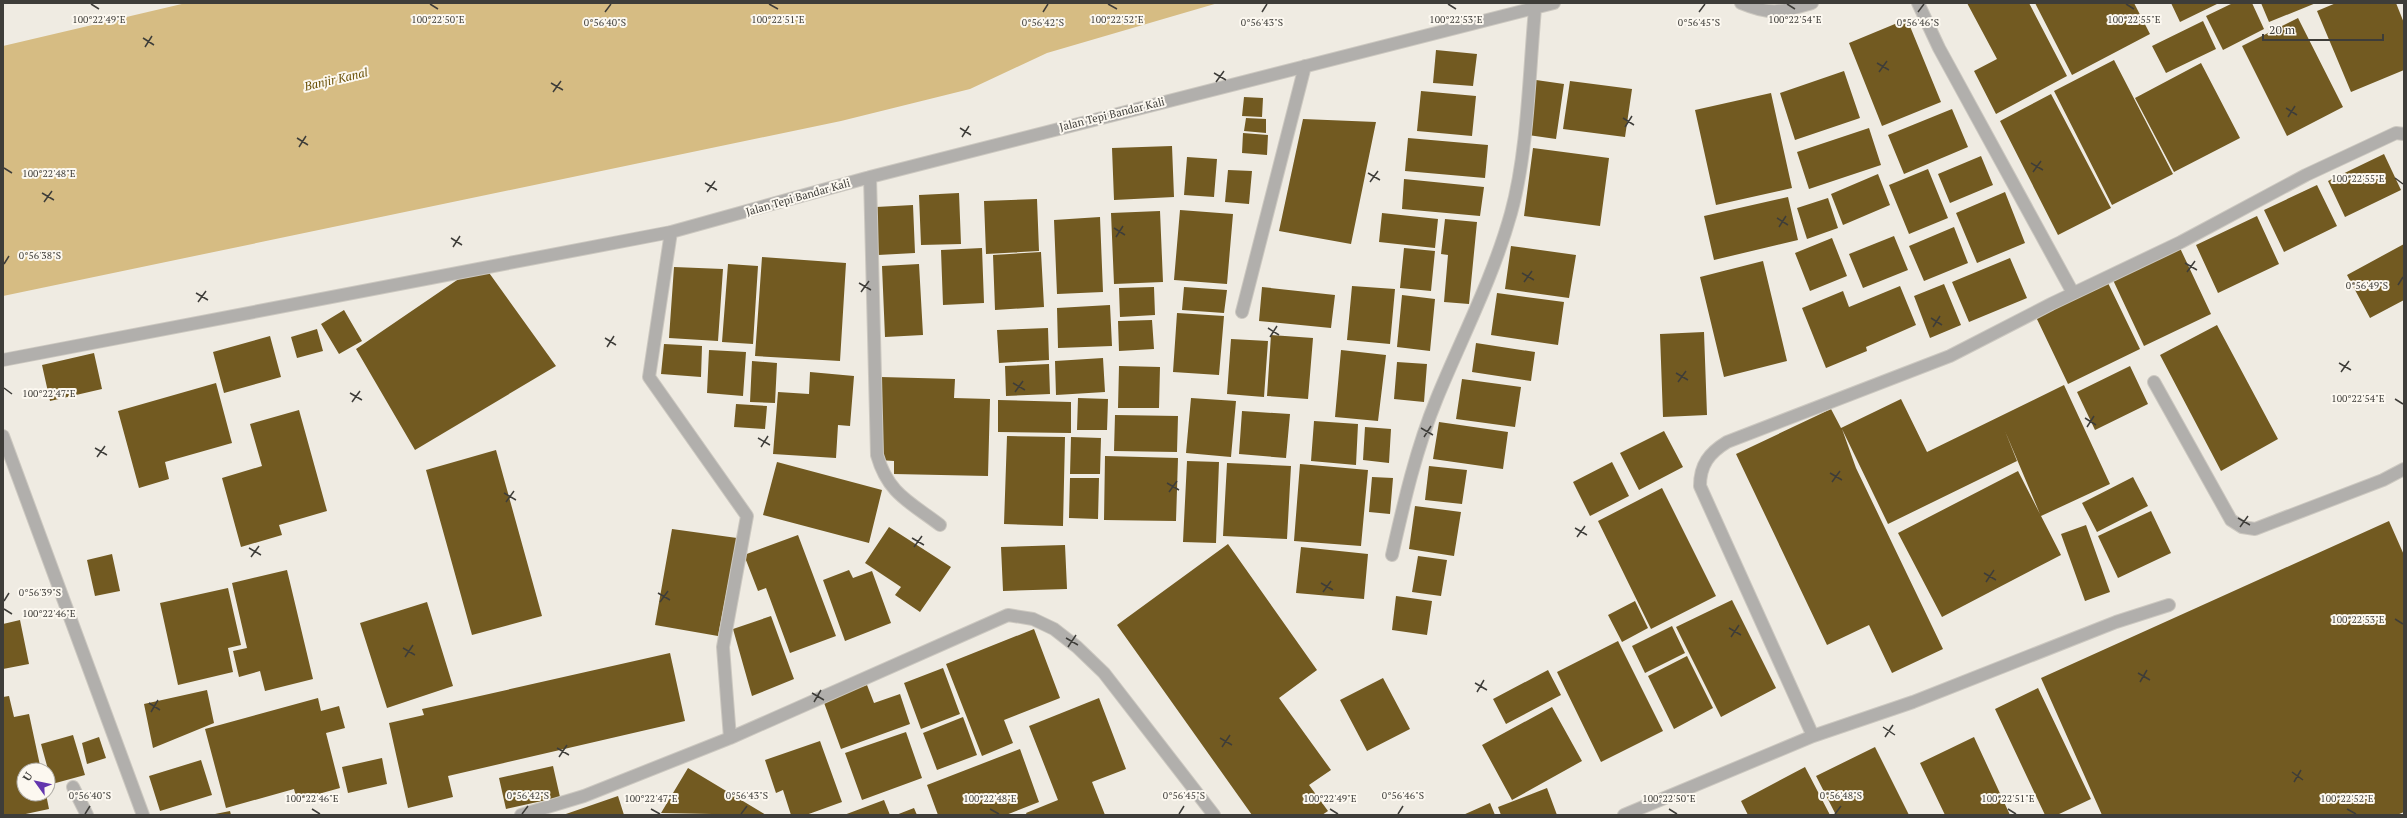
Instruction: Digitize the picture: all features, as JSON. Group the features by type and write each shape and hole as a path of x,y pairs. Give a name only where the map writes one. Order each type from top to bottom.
{"street":[{"name":"Jalan Tepi Bandar Kali","path":"3,360 671,232 870,177 1554,3"},
{"path":"1741,3 1760,11 1775,13 1812,3"},
{"path":"1918,3 1939,48 2073,293"},
{"path":"1392,555 1414,459 1437,398 1468,331 1491,272 1511,212 1523,134 1535,9"},
{"path":"1242,312 1305,66"},
{"path":"1813,736 1700,486 1700,476 1706,460 1714,450 1727,442 1950,356 2073,293 2181,242 2357,150 2396,133 2404,134"},
{"path":"870,177 877,455 884,478 892,488 940,525"},
{"path":"671,232 648,377 748,516 723,647 730,738"},
{"path":"2154,382 2231,520 2242,528 2255,529 2383,480 2404,469"},
{"path":"3,436 143,815"},
{"path":"1624,815 1813,736 1913,702 2116,622 2169,605"},
{"path":"521,815 584,796 730,738 1008,616 1033,619 1054,629 1077,647 1104,673 1214,815"},
{"path":"73,787 87,815"}],"water":[{"name":"Banjir Kanal","path":"186,3 1218,3 1047,53 970,89 841,121 3,296 3,46"}],"building":[{"path":"1967,3 2029,3 2067,76 1996,114 1974,71 1997,59"},
{"path":"2035,3 2134,3 2150,34 2072,75"},
{"path":"2171,3 2219,3 2180,22"},
{"path":"2233,3 2252,3 2264,29 2223,50 2206,16"},
{"path":"2261,3 2316,3 2269,22"},
{"path":"2336,3 2396,3 2404,23 2404,70 2351,92 2317,11"},
{"path":"2298,18 2343,107 2287,136 2242,46"},
{"path":"1907,19 1941,102 1882,126 1849,43"},
{"path":"2203,21 2216,49 2166,73 2152,46"},
{"path":"1436,50 1477,54 1473,86 1433,83"},
{"path":"2114,60 2173,174 2112,205 2054,91"},
{"path":"2201,63 2240,138 2174,172 2135,98"},
{"path":"1844,71 1860,118 1795,140 1780,93"},
{"path":"1536,80 1564,84 1556,139 1528,135"},
{"path":"1570,81 1632,89 1625,137 1563,129"},
{"path":"1421,91 1476,96 1472,136 1417,131"},
{"path":"1771,93 1792,188 1716,205 1695,110"},
{"path":"2051,94 2111,208 2058,235 2000,121"},
{"path":"1244,97 1263,98 1262,117 1242,116"},
{"path":"1952,109 1968,147 1904,174 1888,135"},
{"path":"1246,118 1266,119 1266,133 1244,131"},
{"path":"1303,119 1376,122 1351,244 1279,231"},
{"path":"1869,128 1881,165 1809,189 1797,152"},
{"path":"1243,133 1268,135 1267,155 1242,153"},
{"path":"1408,138 1488,145 1485,178 1405,171"},
{"path":"1172,146 1174,197 1114,200 1112,148"},
{"path":"1533,148 1609,158 1600,226 1524,216"},
{"path":"2384,154 2401,190 2345,217 2328,181"},
{"path":"1981,156 1993,185 1950,203 1938,174"},
{"path":"1187,157 1217,159 1214,197 1184,195"},
{"path":"1928,169 1948,218 1909,234 1889,185"},
{"path":"1228,170 1252,171 1249,204 1225,202"},
{"path":"1878,174 1890,205 1843,225 1831,194"},
{"path":"1404,179 1484,187 1480,216 1402,209"},
{"path":"2317,185 2337,226 2284,252 2264,210"},
{"path":"2005,192 2025,243 1977,263 1956,213"},
{"path":"959,193 961,244 921,245 919,195"},
{"path":"1788,197 1798,240 1714,260 1704,216"},
{"path":"1828,198 1838,228 1807,239 1797,208"},
{"path":"1037,199 1039,251 986,254 984,201"},
{"path":"913,205 915,253 878,255 876,207"},
{"path":"1180,210 1233,214 1227,284 1174,280"},
{"path":"1160,211 1163,282 1114,284 1111,213"},
{"path":"1382,213 1438,219 1435,248 1379,242"},
{"path":"2257,216 2279,264 2218,293 2196,245"},
{"path":"1100,217 1103,292 1057,294 1054,220"},
{"path":"1445,219 1477,222 1469,304 1444,302 1448,255 1441,254"},
{"path":"1954,227 1968,263 1924,281 1909,246"},
{"path":"1894,236 1908,270 1863,288 1849,254"},
{"path":"1832,238 1847,276 1810,291 1795,253"},
{"path":"2404,244 2404,300 2370,318 2347,275"},
{"path":"1511,246 1576,255 1569,298 1505,289"},
{"path":"982,248 984,303 943,305 941,250"},
{"path":"1404,248 1435,251 1431,291 1400,288"},
{"path":"2180,248 2211,314 2144,346 2113,280"},
{"path":"1041,252 1044,307 995,310 993,255"},
{"path":"762,257 846,263 840,361 755,356"},
{"path":"2010,258 2027,298 1969,322 1952,282"},
{"path":"1763,261 1787,361 1724,377 1700,277"},
{"path":"482,263 556,366 415,450 356,349"},
{"path":"728,264 758,266 753,344 722,342"},
{"path":"919,264 923,335 885,337 882,266"},
{"path":"674,267 723,269 718,341 669,338"},
{"path":"2108,283 2140,349 2068,384 2036,317"},
{"path":"1944,284 1961,325 1930,338 1914,296"},
{"path":"1352,286 1395,289 1390,344 1347,340"},
{"path":"1900,286 1916,325 1866,347 1867,351 1826,368 1802,308 1843,291 1849,307"},
{"path":"1154,287 1155,315 1120,317 1119,288"},
{"path":"1184,287 1227,290 1224,313 1182,310"},
{"path":"1262,287 1335,295 1331,328 1259,321"},
{"path":"1497,293 1564,302 1558,345 1491,335"},
{"path":"1402,295 1435,299 1430,351 1397,347"},
{"path":"1110,305 1112,346 1058,348 1057,308"},
{"path":"344,310 362,341 339,354 321,324"},
{"path":"1177,313 1224,316 1219,375 1173,372"},
{"path":"1152,320 1154,349 1119,351 1118,321"},
{"path":"2217,325 2278,439 2221,471 2160,355"},
{"path":"1048,328 1049,360 999,363 997,330"},
{"path":"317,329 323,351 297,358 291,337"},
{"path":"1704,332 1707,415 1663,417 1660,334"},
{"path":"1271,335 1313,338 1308,399 1267,396"},
{"path":"270,336 281,377 224,393 213,352"},
{"path":"1231,339 1268,341 1264,397 1227,394"},
{"path":"1476,343 1535,352 1531,381 1472,372"},
{"path":"664,344 702,346 701,377 661,374"},
{"path":"709,350 746,352 743,396 707,393"},
{"path":"1341,350 1386,355 1378,421 1335,417"},
{"path":"94,353 102,389 50,401 42,365"},
{"path":"1103,358 1105,392 1056,395 1055,361"},
{"path":"752,361 777,363 775,403 750,402"},
{"path":"1397,362 1427,364 1424,402 1394,399"},
{"path":"1049,364 1050,394 1006,396 1005,366"},
{"path":"1119,366 1160,367 1159,408 1118,408"},
{"path":"2130,366 2148,404 2095,430 2077,392"},
{"path":"810,372 854,376 850,426 838,425 836,458 773,454 778,392 809,394"},
{"path":"881,377 955,379 954,398 990,399 988,476 894,474 894,461 879,460"},
{"path":"1462,379 1521,387 1515,427 1456,419"},
{"path":"216,383 232,443 165,462 169,479 139,488 118,411"},
{"path":"2064,385 2110,484 2041,516 2061,555 1942,617 1898,533 2018,471 2040,514 2005,431 2017,461 1888,524 1842,429 1856,468 1943,649 1892,673 1869,625 1827,645 1736,454 1831,409 1841,428 1901,399 1927,452"},
{"path":"1078,398 1108,399 1107,430 1077,430"},
{"path":"1191,398 1236,401 1231,457 1186,453"},
{"path":"998,400 1071,402 1071,433 998,432"},
{"path":"736,404 767,406 765,429 734,427"},
{"path":"299,410 327,511 279,525 282,535 241,547 222,478 262,466 250,424"},
{"path":"1242,411 1290,414 1286,458 1239,454"},
{"path":"1115,415 1178,416 1177,452 1114,451"},
{"path":"1314,421 1358,424 1356,465 1311,461"},
{"path":"1439,422 1508,432 1503,469 1433,459"},
{"path":"1365,427 1391,429 1389,463 1363,460"},
{"path":"1664,431 1683,467 1639,490 1620,453"},
{"path":"1007,436 1065,437 1063,526 1004,524"},
{"path":"1071,437 1101,438 1100,474 1070,474"},
{"path":"496,450 542,616 472,635 426,470"},
{"path":"1105,456 1178,458 1176,521 1104,520"},
{"path":"1187,461 1219,462 1216,543 1183,542"},
{"path":"777,462 882,490 869,543 763,515"},
{"path":"1612,462 1629,496 1590,516 1573,482"},
{"path":"1227,463 1291,466 1287,539 1223,536"},
{"path":"1300,464 1368,470 1361,546 1294,541"},
{"path":"1429,466 1467,470 1462,504 1425,500"},
{"path":"1372,477 1393,478 1390,514 1369,512"},
{"path":"2133,477 2148,506 2097,532 2082,503"},
{"path":"1070,478 1099,478 1098,519 1069,518"},
{"path":"1662,488 1716,596 1651,629 1598,521"},
{"path":"1415,506 1461,512 1454,556 1409,549"},
{"path":"2151,511 2171,553 2118,578 2098,536"},
{"path":"2389,521 2404,555 2404,812 2397,815 2102,815 2041,678"},
{"path":"2086,525 2110,592 2085,601 2061,534"},
{"path":"889,527 951,567 920,612 895,595 901,587 865,563"},
{"path":"672,529 737,538 718,636 655,625"},
{"path":"798,535 836,636 790,653 766,588 758,591 744,555"},
{"path":"1228,544 1317,670 1279,698 1331,770 1309,785 1328,811 1322,815 1252,815 1117,625"},
{"path":"1065,545 1067,589 1003,591 1001,547"},
{"path":"1301,547 1368,554 1364,599 1296,593"},
{"path":"112,554 120,591 95,596 87,560"},
{"path":"1418,556 1447,560 1441,596 1412,592"},
{"path":"287,570 313,679 265,691 260,671 239,677 233,651 247,648 232,583"},
{"path":"849,570 853,578 872,571 891,623 845,641 823,580"},
{"path":"228,588 241,645 228,648 233,672 178,685 160,603"},
{"path":"1396,596 1432,601 1427,635 1392,630"},
{"path":"1732,600 1776,688 1721,717 1676,627"},
{"path":"1635,601 1648,628 1622,642 1608,615"},
{"path":"427,602 453,686 387,708 360,623"},
{"path":"771,616 794,679 752,696 733,629"},
{"path":"20,620 29,664 3,669 3,624"},
{"path":"1672,626 1685,653 1645,673 1632,646"},
{"path":"1034,629 1060,698 1004,720 1013,743 982,756 946,664"},
{"path":"1618,641 1663,731 1601,762 1557,672"},
{"path":"670,653 685,721 448,776 453,797 408,808 389,723 424,715 422,709"},
{"path":"1687,656 1713,708 1674,729 1648,676"},
{"path":"943,668 960,714 921,729 904,683"},
{"path":"1548,670 1561,695 1506,724 1493,699"},
{"path":"1383,678 1410,729 1367,751 1340,700"},
{"path":"867,685 874,703 900,694 910,724 841,749 823,700"},
{"path":"2038,688 2091,799 2057,815 2045,815 1995,709"},
{"path":"207,690 214,723 153,748 144,704"},
{"path":"9,696 14,717 29,714 39,762 16,762 16,802 48,802 49,809 21,815 3,815 3,697"},
{"path":"318,698 321,711 339,706 345,728 326,733 340,788 297,800 294,789 226,808 205,729"},
{"path":"1099,698 1126,769 1092,782 1105,815 1027,815 1026,813 1058,800 1029,726"},
{"path":"1552,707 1582,761 1512,800 1482,745"},
{"path":"963,717 977,755 937,770 923,733"},
{"path":"906,732 922,778 862,800 845,753"},
{"path":"73,735 85,775 56,783 56,762 46,762 41,744"},
{"path":"99,737 106,758 87,764 82,743"},
{"path":"1974,737 2010,815 1945,815 1920,763"},
{"path":"820,741 842,802 806,815 791,815 783,790 776,793 765,760"},
{"path":"1875,747 1909,815 1836,815 1816,776"},
{"path":"1020,749 1039,802 1006,815 938,815 927,785"},
{"path":"382,758 387,784 348,793 342,767"},
{"path":"201,760 212,795 160,811 149,776"},
{"path":"553,766 560,797 506,809 499,778"},
{"path":"1805,767 1830,815 1748,815 1741,801"},
{"path":"688,768 766,815 661,813"},
{"path":"1547,788 1557,815 1501,815 1498,807"},
{"path":"618,796 624,815 563,815"},
{"path":"884,800 890,815 844,815"},
{"path":"1490,803 1495,815 1463,815"},
{"path":"914,808 917,815 896,815"},
{"path":"230,811 231,815 215,815 215,814"}]}
